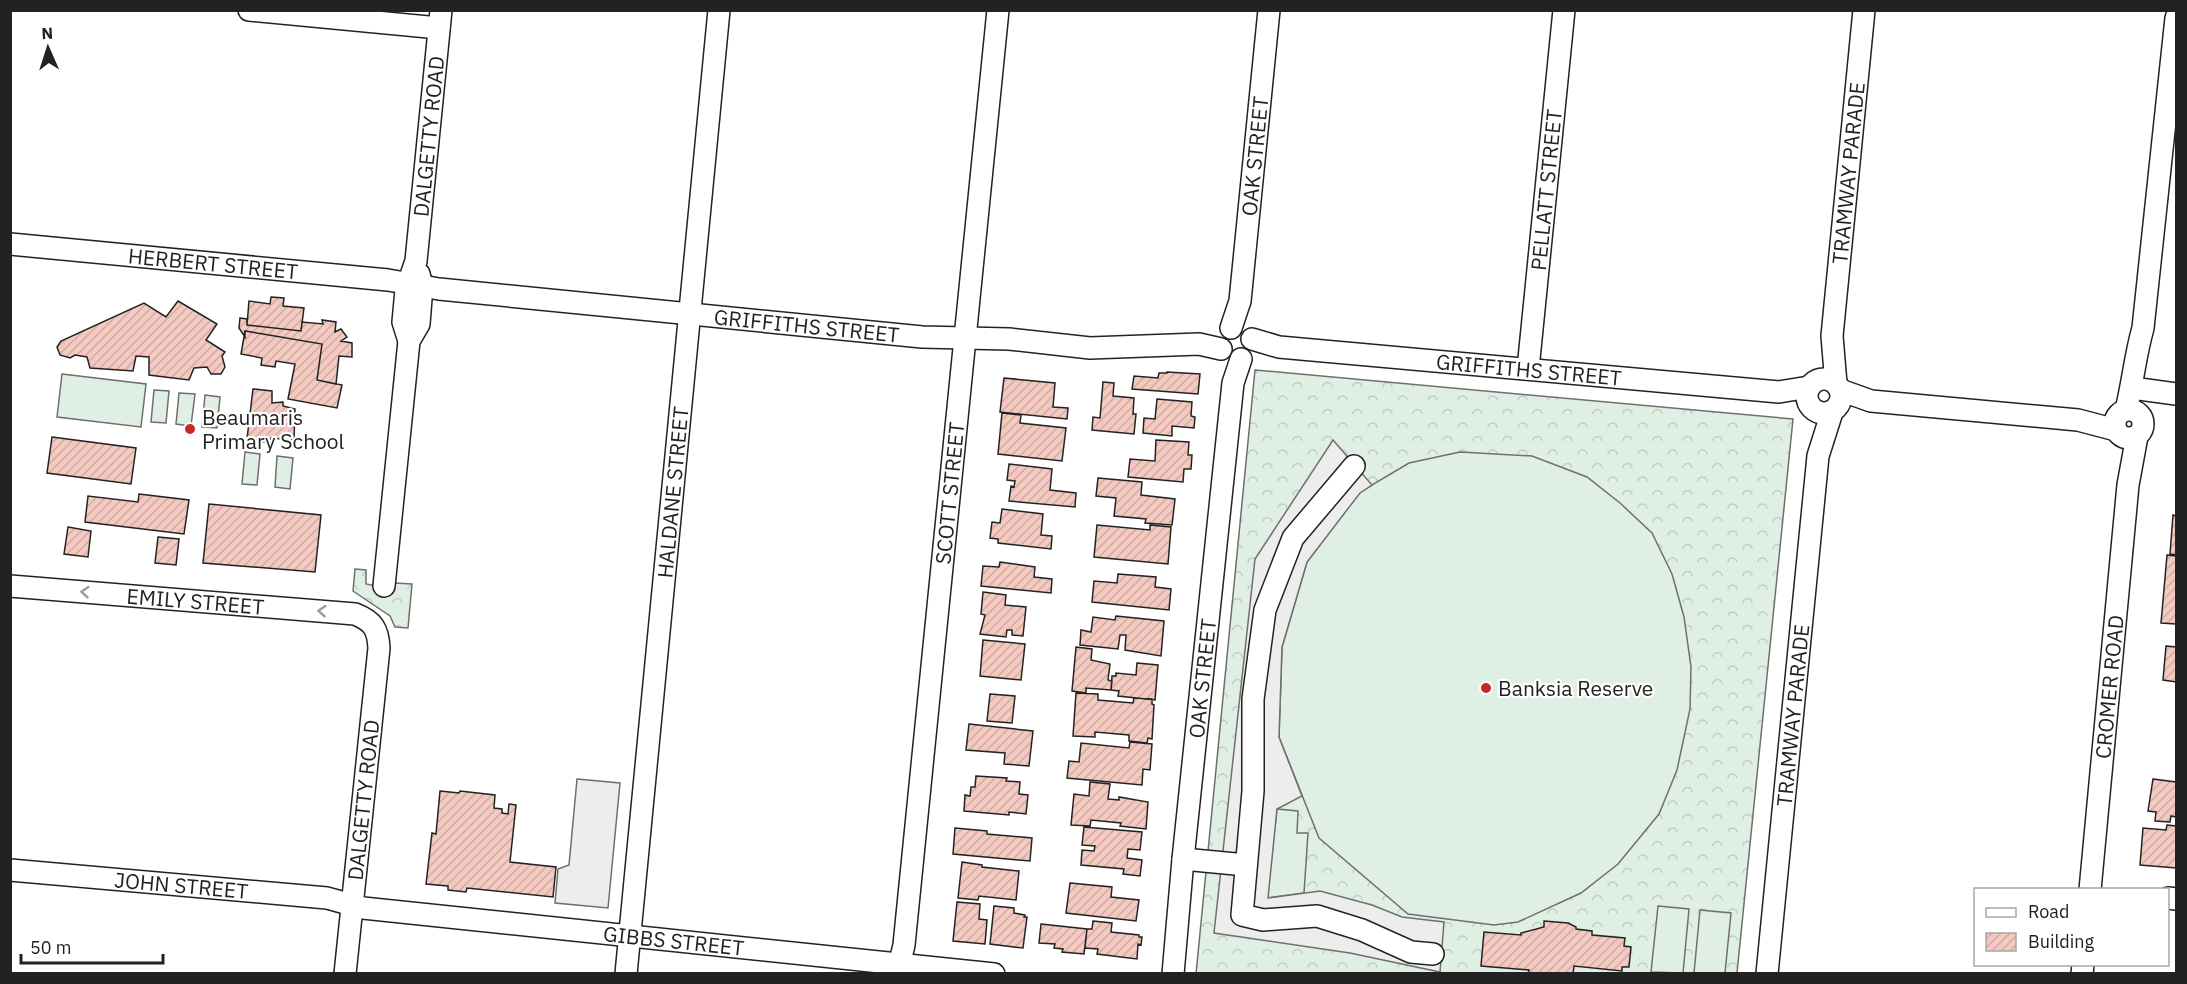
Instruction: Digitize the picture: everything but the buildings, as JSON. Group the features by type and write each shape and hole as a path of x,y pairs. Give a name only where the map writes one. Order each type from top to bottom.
{"street":[{"path":"249,10 440,19"},
{"name":"HALDANE STREET","path":"626,974 719,10"},
{"name":"SCOTT STREET","path":"898,969 904,945 998,10"},
{"name":"OAK STREET","path":"1173,974 1269,10"},
{"name":"PELLATT STREET","path":"1528,369 1564,10"},
{"name":"TRAMWAY PARADE","path":"1767,974 1864,10"},
{"name":"CROMER ROAD","path":"2090,888 2128,485 2127,424 2138,384 2135,358 2143,328 2173,85 2176,18"},
{"name":"DALGETTY ROAD","path":"384,586 409,341 403,322 415,285 440,19"},
{"name":"HERBERT STREET","path":"10,244 415,285"},
{"name":"GRIFFITHS STREET","path":"415,285 689,315 922,337 1009,339 1090,348 1199,344 1279,347 2127,424"},
{"path":"2138,384 2176,385"},
{"path":"2138,384 2176,394"},
{"path":"1354,466 1293,538 1265,610 1253,699 1253,791 1242,915 1263,920 1317,916 1362,930 1411,952 1434,954"},
{"name":"EMILY STREET","path":"10,586 355,614 368,619 375,627"},
{"name":"DALGETTY ROAD","path":"345,974 379,648 379,636 375,627"},
{"path":"1183,859 1246,865"},
{"name":"JOHN STREET","path":"10,870 327,898 352,904"},
{"name":"GIBBS STREET","path":"352,904 363,908 629,936 898,969 994,974"}],"green space":[{"name":"Banksia Reserve","path":"1255,370 1793,419 1737,973 1196,974"},
{"path":"62,374 146,384 141,427 57,417"},
{"path":"154,390 169,391 166,423 151,422"},
{"path":"179,393 195,394 191,426 176,424"},
{"path":"205,395 220,397 217,428 202,427"},
{"path":"245,452 260,454 257,485 242,484"},
{"name":"Banksia Reserve","path":"1460,452 1532,456 1587,477 1620,503 1652,533 1672,574 1684,617 1691,667 1690,709 1677,770 1659,814 1618,864 1581,893 1518,922 1494,925 1408,914 1319,838 1279,737 1282,647 1307,562 1360,492 1409,463"},
{"path":"277,456 293,458 290,489 275,487"},
{"path":"355,569 366,570 366,584 382,587 395,583 412,584 408,628 395,627 390,616 353,591"},
{"path":"1277,809 1298,811 1297,833 1308,833 1304,893 1267,898"},
{"path":"1658,906 1689,909 1683,973 1651,972"},
{"path":"1700,910 1731,913 1725,973 1694,973"}],"shaded area":[{"path":"1333,440 1372,485 1360,493 1307,562 1282,647 1279,737 1302,796 1277,809 1268,898 1320,891 1372,905 1402,917 1444,922 1440,972 1350,953 1214,933 1255,559"},
{"path":"577,779 620,783 608,908 555,903 558,869 569,865"}],"place":[{"name":"Beaumaris Primary School","path":"190,429"},
{"name":"Banksia Reserve","path":"1486,688"}]}
